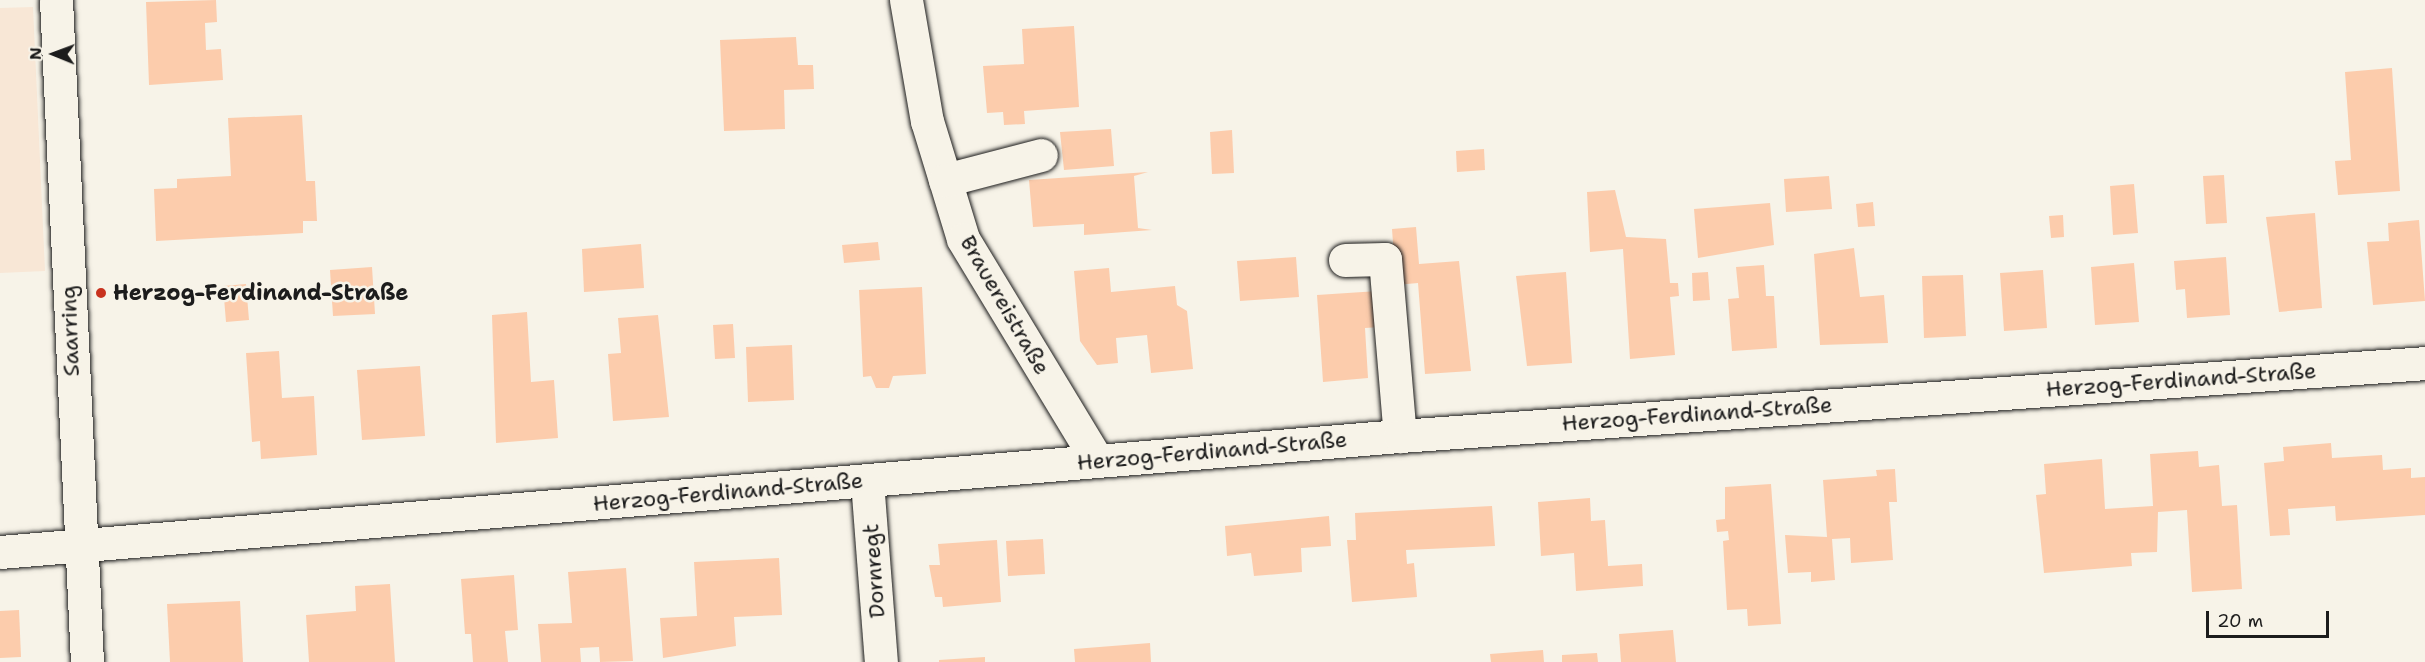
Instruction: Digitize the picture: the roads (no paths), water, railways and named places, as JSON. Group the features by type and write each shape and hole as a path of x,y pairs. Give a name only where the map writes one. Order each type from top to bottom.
{"street":[{"name":"Saarring","path":"56,0 79,547 87,662"},
{"name":"Brauereistraße","path":"906,0 927,121 963,239 1097,459"},
{"path":"945,180 1041,155"},
{"path":"1345,261 1385,259 1400,435"},
{"name":"Herzog-Ferdinand-Straße","path":"0,552 1400,435 2425,363"},
{"name":"Dornregt","path":"867,481 881,662"}],"place":[{"name":"Herzog-Ferdinand-Straße","path":"101,293"}]}
